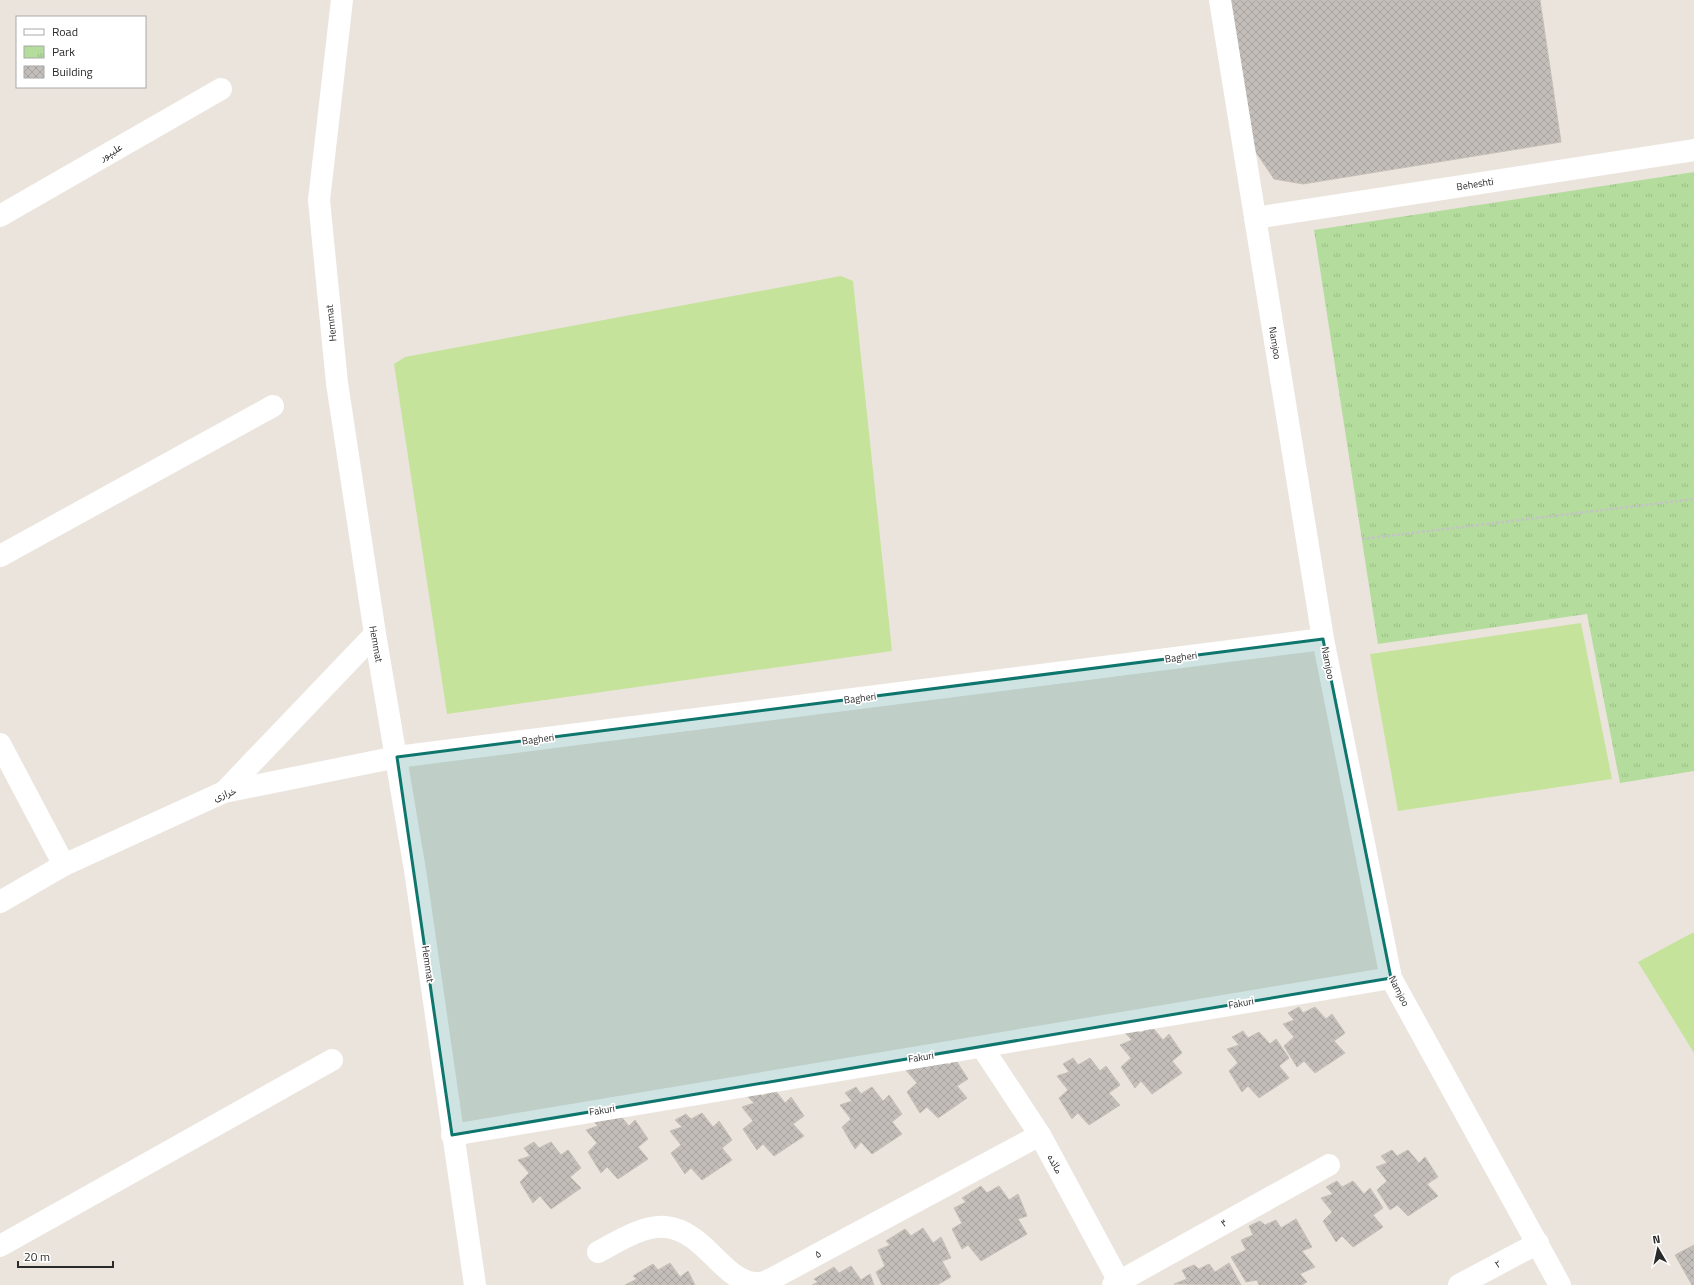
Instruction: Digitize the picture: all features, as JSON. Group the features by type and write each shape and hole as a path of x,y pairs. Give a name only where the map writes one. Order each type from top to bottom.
{"street":[{"name":"Hemmat","path":"342,0 318,200 337,383 375,634 415,870 452,1135 475,1285"},
{"name":"Namjoo","path":"1220,0 1323,639 1391,978 1560,1285"},
{"name":"علیپور","path":"0,216 221,89"},
{"name":"Beheshti","path":"1255,218 1694,150"},
{"path":"0,556 273,406"},
{"path":"224,792 375,634"},
{"name":"Bagheri","path":"397,757 1323,639"},
{"path":"0,744 64,865"},
{"name":"خرازی","path":"0,902 64,865 224,792 397,757"},
{"name":"Fakuri","path":"452,1135 1391,978"},
{"name":"مائده","path":"982,1047 1040,1135 1117,1284"},
{"path":"0,1246 332,1060"},
{"name":"۵","path":"598,1252 639,1231 665,1227 689,1234 703,1245 737,1278 757,1284 779,1275 1040,1135"},
{"name":"۴","path":"1117,1284 1329,1165"},
{"name":"۲","path":"1459,1285 1538,1243"}],"path":[{"path":"1362,540 1694,499"}],"highlighted area":[{"path":"1323,639 1391,978 452,1135 397,757"}],"green space":[{"path":"1694,172 1694,771 1620,783 1587,614 1378,644 1314,230"},
{"path":"841,276 853,281 892,651 447,714 394,364 405,357"},
{"path":"1581,623 1612,779 1398,811 1370,654"},
{"path":"1694,932 1694,1053 1638,962"}],"building":[{"path":"1230,0 1540,0 1561,142 1303,184 1274,179 1251,145"},
{"path":"1299,1007 1303,1013 1315,1007 1326,1019 1332,1014 1345,1033 1334,1041 1345,1053 1315,1073 1304,1061 1297,1067 1284,1046 1294,1037 1283,1024 1294,1020 1288,1013"},
{"path":"1136,1027 1140,1033 1152,1027 1163,1040 1169,1034 1182,1053 1172,1061 1182,1073 1152,1094 1141,1081 1135,1088 1121,1067 1131,1058 1120,1045 1132,1040 1125,1033"},
{"path":"1243,1031 1248,1038 1259,1032 1270,1044 1276,1039 1289,1058 1279,1066 1289,1078 1259,1098 1248,1086 1242,1092 1229,1071 1238,1063 1227,1049 1239,1045 1232,1037"},
{"path":"938,1052 949,1065 955,1059 968,1079 957,1086 967,1098 938,1118 927,1107 920,1113 907,1092 917,1083 905,1069"},
{"path":"1073,1058 1078,1065 1090,1058 1100,1071 1106,1066 1120,1085 1109,1093 1120,1105 1089,1125 1078,1113 1072,1119 1059,1098 1068,1090 1057,1076 1069,1072 1063,1064"},
{"path":"856,1087 861,1094 872,1087 883,1101 889,1095 902,1114 892,1122 902,1134 872,1154 861,1142 855,1149 842,1127 851,1119 840,1105 852,1101 845,1093"},
{"path":"758,1090 762,1096 775,1090 785,1103 791,1097 804,1116 793,1124 804,1136 774,1156 763,1144 757,1150 743,1129 753,1121 742,1107 754,1103 747,1096"},
{"path":"618,1113 629,1126 635,1120 648,1139 638,1147 648,1159 618,1179 607,1167 601,1173 588,1152 597,1143 586,1130 598,1126 591,1119"},
{"path":"702,1113 713,1127 719,1121 732,1140 722,1148 732,1160 702,1180 691,1168 685,1174 671,1153 681,1145 670,1131 682,1127 675,1120 686,1114 691,1119"},
{"path":"534,1142 539,1148 551,1142 561,1155 568,1150 581,1168 570,1177 581,1188 551,1209 540,1196 533,1203 520,1182 529,1173 518,1160 530,1156 524,1148"},
{"path":"1392,1150 1397,1156 1408,1150 1419,1163 1425,1157 1438,1177 1427,1184 1438,1196 1408,1216 1397,1205 1390,1210 1377,1190 1387,1181 1376,1167 1387,1163 1381,1156"},
{"path":"1337,1181 1342,1187 1353,1181 1364,1194 1370,1188 1383,1208 1373,1215 1383,1227 1353,1247 1342,1236 1336,1242 1323,1221 1332,1212 1321,1198 1333,1194 1326,1187"},
{"path":"981,1186 987,1193 999,1186 1009,1200 1018,1194 1027,1216 1018,1219 1027,1234 981,1261 968,1245 962,1249 952,1229 962,1223 954,1208 966,1202 962,1198"},
{"path":"1296,1219 1312,1247 1302,1251 1315,1267 1300,1274 1307,1282 1302,1285 1259,1285 1257,1280 1246,1282 1231,1257 1246,1250 1241,1240 1253,1235 1249,1226 1260,1221 1265,1225 1276,1220 1281,1228"},
{"path":"923,1228 933,1243 941,1237 951,1258 942,1261 951,1277 937,1285 882,1285 876,1272 885,1266 878,1250 890,1245 886,1241 905,1229 911,1236"},
{"path":"1694,1245 1694,1285 1692,1285 1675,1255"},
{"path":"670,1263 680,1277 688,1271 695,1285 625,1285 637,1279 633,1276 653,1264 658,1270"},
{"path":"1229,1263 1241,1285 1174,1284 1187,1279 1182,1270 1194,1265 1199,1269 1209,1264 1215,1272"},
{"path":"851,1266 861,1280 870,1274 874,1285 812,1285 818,1282 814,1279 834,1267 839,1273"}]}
